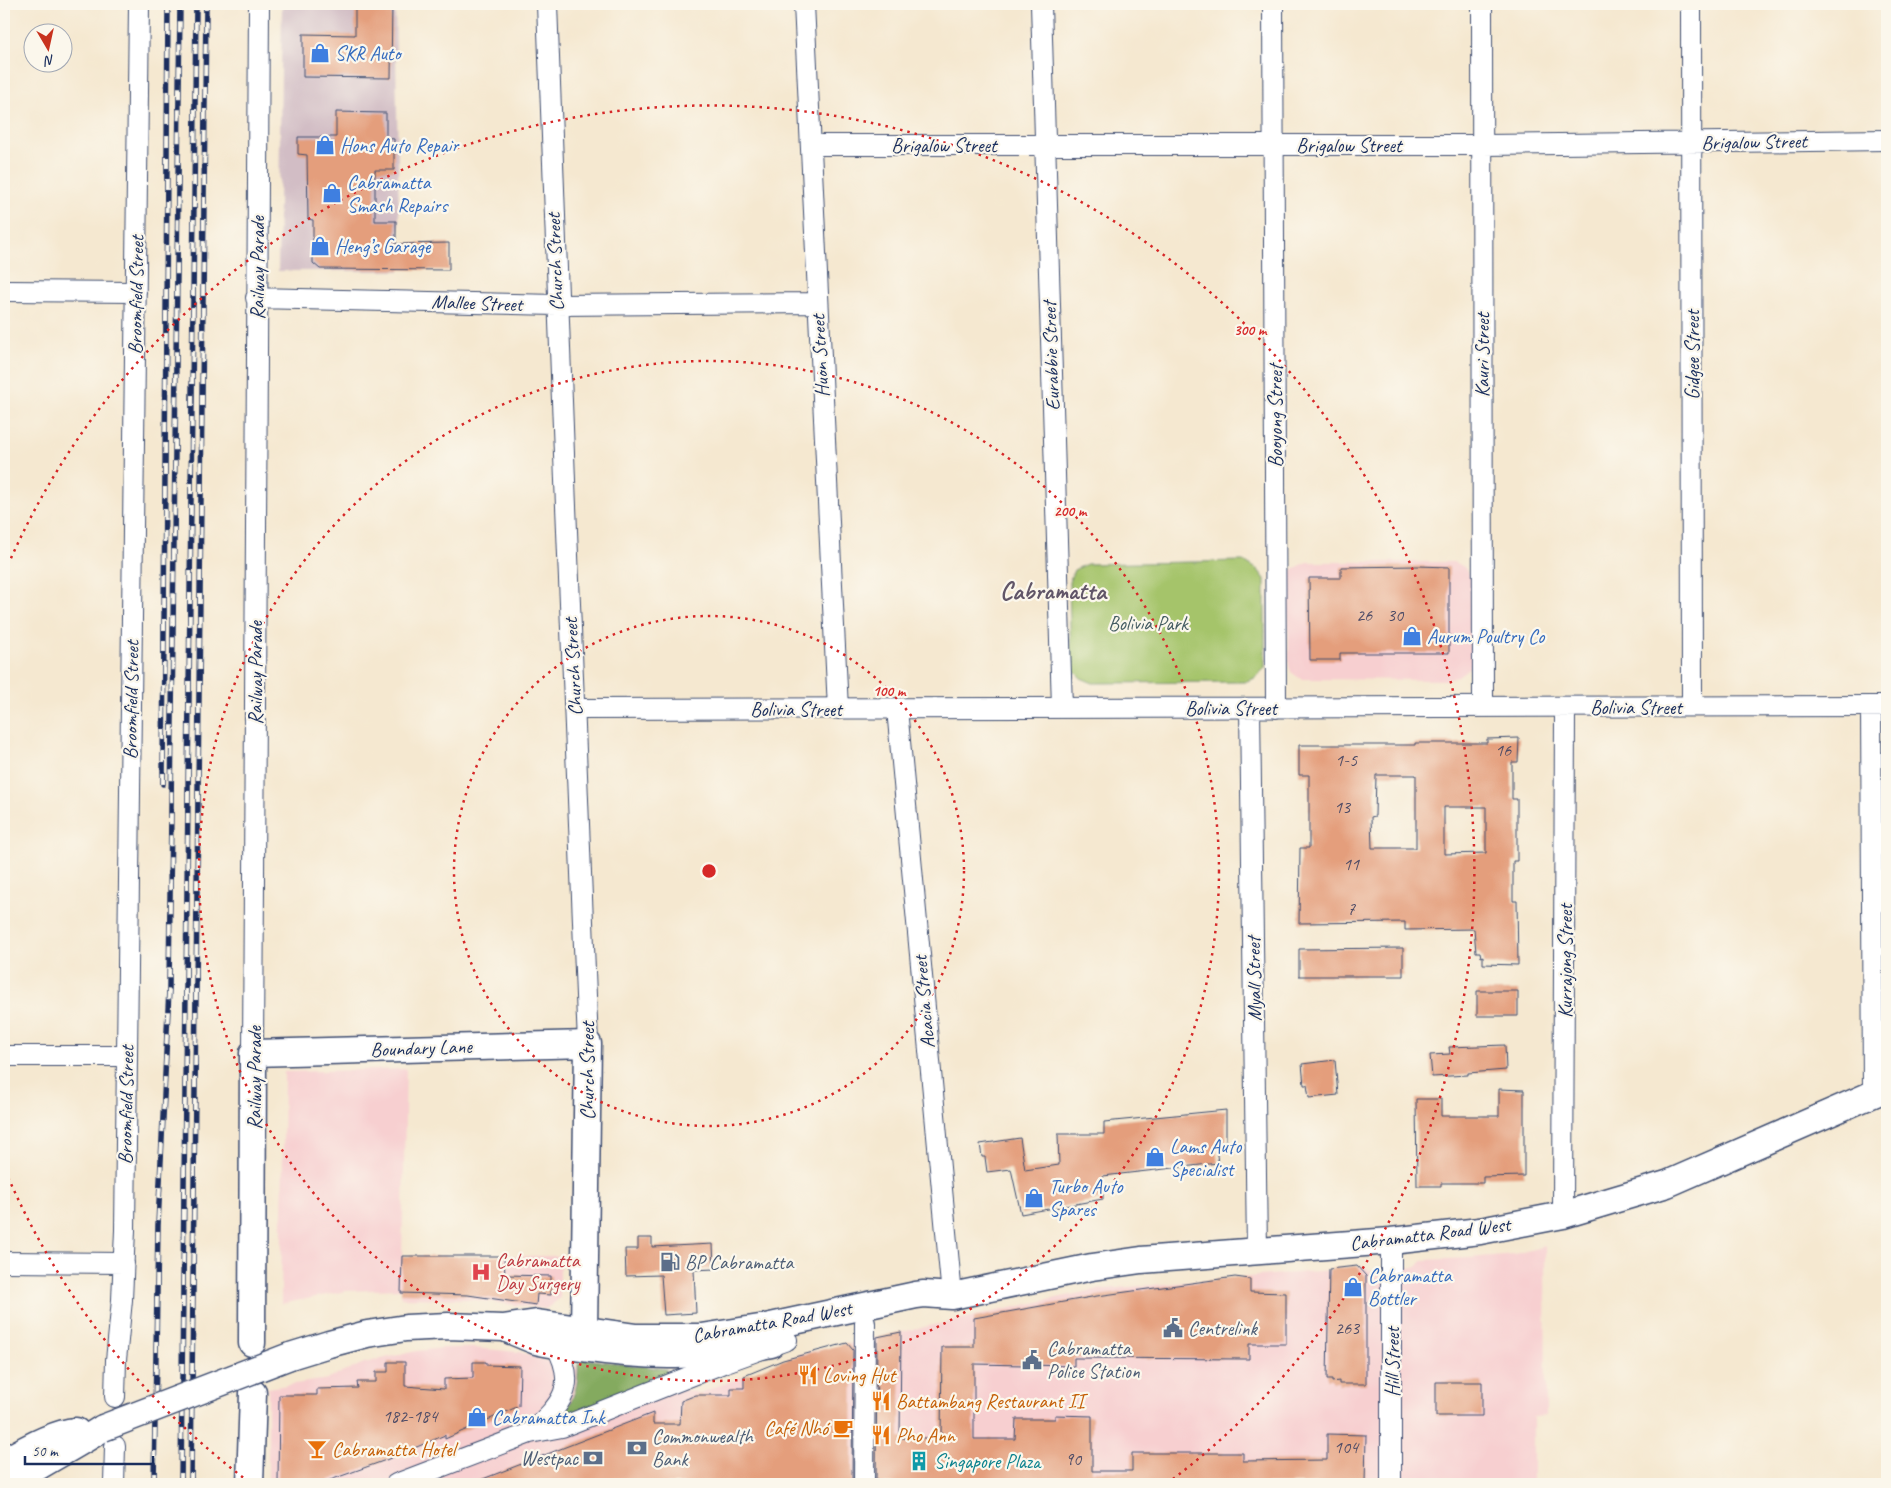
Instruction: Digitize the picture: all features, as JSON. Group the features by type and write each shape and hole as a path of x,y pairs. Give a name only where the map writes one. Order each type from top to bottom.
{"main road":[{"name":"Boundary Lane","path":"253,1053 588,1044"},
{"name":"Church Street","path":"584,1330 588,1044"},
{"name":"Railway Parade","path":"252,1343 253,1053"},
{"name":"Cabramatta Road West","path":"503,1328 537,1341 642,1355 689,1356 733,1352 927,1309 952,1296 1092,1267 1141,1260 1391,1241 1480,1231 1563,1215 1667,1184 1880,1091"},
{"name":"Cabramatta Road West","path":"70,1440 109,1437 290,1356 367,1334 406,1328 448,1326 503,1328 537,1322 636,1337 702,1337 766,1327 916,1295 952,1296"},
{"path":"250,1484 253,1393"},
{"path":"4,1462 15,1455 70,1440"},
{"path":"10,1484 42,1463 70,1440"}],"street":[{"name":"Broomfield Street","path":"115,1396 124,1262 139,4"},
{"name":"Railway Parade","path":"253,1053 259,4"},
{"name":"Church Street","path":"547,4 556,306 575,709 588,1044"},
{"name":"Huon Street","path":"804,4 838,709"},
{"name":"Eurabbie Street","path":"1041,4 1062,708"},
{"name":"Booyong Street","path":"1273,4 1276,708"},
{"name":"Kauri Street","path":"1482,4 1483,706"},
{"name":"Gidgee Street","path":"1691,4 1692,706"},
{"name":"Brigalow Street","path":"812,145 1482,145 1887,140"},
{"path":"4,290 136,292"},
{"name":"Mallee Street","path":"256,298 556,306 817,303"},
{"path":"1879,706 1880,1091"},
{"name":"Bolivia Street","path":"575,709 1879,706"},
{"name":"Kurrajong Street","path":"1563,1215 1565,707"},
{"name":"Myall Street","path":"1250,708 1257,1251"},
{"name":"Acacia Street","path":"896,709 952,1296"},
{"path":"4,1056 127,1056"},
{"name":"Hill Street","path":"1391,1241 1391,1484"},
{"path":"4,1262 124,1262"},
{"path":"864,1484 866,1323"},
{"name":"Cabramatta Road West","path":"396,1484 530,1433 562,1427 787,1340"},
{"name":"Cabramatta Road West","path":"530,1433 553,1412 565,1393 566,1367 555,1344"},
{"path":"109,1437 114,1484"}],"shaded area":[{"path":"282,4 395,4 400,271 278,271"},
{"path":"1308,562 1455,562 1464,567 1473,580 1472,660 1470,667 1458,676 1446,680 1302,679 1298,677 1291,672 1289,665 1288,580 1293,569"},
{"path":"406,1069 402,1256 560,1256 560,1298 546,1309 468,1299 401,1298 401,1289 346,1291 281,1304 284,1072"},
{"path":"1545,1246 1546,1416 1533,1417 1533,1484 268,1484 268,1388 328,1379 364,1363 416,1351 443,1348 474,1348 520,1352 543,1360 700,1393 801,1354 1094,1290 1366,1267 1370,1271 1417,1267 1423,1260 1515,1254"}],"green space":[{"name":"Bolivia Park","path":"1244,561 1258,570 1265,579 1265,668 1255,678 1244,682 1093,683 1081,678 1071,668 1069,582 1074,570 1087,564"},
{"path":"583,1359 666,1369 668,1380 568,1420 564,1415 571,1403 575,1390 578,1378 578,1364"}],"building":[{"path":"355,4 392,4 391,78 303,77 303,34 355,35"},
{"path":"336,112 386,113 386,138 394,139 394,170 375,170 375,221 396,221 396,244 449,243 449,270 320,269 313,263 313,220 308,219 307,155 298,154 298,137 336,137"},
{"path":"1341,567 1449,567 1449,653 1340,653 1340,660 1310,660 1309,578 1341,578"},
{"path":"1519,738 1518,762 1512,762 1512,799 1517,799 1517,861 1513,861 1513,901 1517,901 1518,965 1483,964 1483,956 1481,957 1480,952 1476,952 1474,929 1405,930 1405,922 1299,923 1300,848 1309,848 1309,775 1299,775 1299,745 1487,743 1487,739","holes":["1376,775 1416,775 1416,848 1372,848 1371,817 1375,816","1444,807 1486,807 1486,853 1444,854"]},
{"path":"1403,948 1403,976 1299,976 1299,949"},
{"path":"1477,991 1518,991 1518,1016 1477,1016"},
{"path":"1505,1045 1506,1070 1432,1077 1430,1055 1450,1054 1449,1047"},
{"path":"1335,1060 1338,1095 1309,1098 1307,1085 1304,1085 1302,1064"},
{"path":"1499,1089 1524,1090 1524,1176 1483,1177 1483,1183 1441,1183 1441,1186 1417,1186 1416,1099 1441,1099 1441,1116 1499,1116"},
{"path":"1226,1110 1226,1146 1216,1147 1218,1163 1103,1176 1103,1199 1021,1214 1011,1169 987,1172 985,1157 982,1157 980,1144 1020,1138 1025,1170 1059,1165 1058,1134 1104,1134 1104,1122"},
{"path":"638,1238 652,1238 652,1247 713,1244 714,1269 694,1270 696,1313 664,1315 661,1275 626,1276 625,1249 638,1249"},
{"name":"Cabramatta Day Surgery","path":"402,1256 504,1256 505,1275 551,1276 551,1295 537,1294 536,1305 468,1295 401,1293"},
{"path":"1357,1266 1366,1276 1366,1384 1339,1384 1339,1381 1332,1382 1332,1379 1327,1379 1329,1269"},
{"path":"1235,1277 1250,1279 1250,1292 1286,1293 1286,1344 1249,1344 1249,1359 1074,1358 1074,1366 974,1364 974,1439 1015,1439 1016,1419 1055,1419 1055,1415 1092,1416 1092,1471 1132,1471 1132,1453 1243,1453 1243,1461 1327,1460 1327,1434 1366,1435 1365,1484 876,1484 877,1337 901,1332 900,1438 941,1438 942,1347 974,1347 974,1318 1097,1296"},
{"path":"847,1343 853,1350 852,1484 470,1484 653,1413 653,1424 680,1424 681,1401 696,1395 731,1395 731,1388 744,1388 744,1376 783,1360"},
{"path":"388,1362 405,1362 405,1386 444,1389 444,1379 473,1378 473,1362 486,1362 486,1365 520,1366 519,1406 445,1439 445,1435 386,1460 319,1484 278,1484 279,1395 317,1395 317,1389 358,1388 357,1382 376,1382 376,1372 388,1372"},
{"path":"1436,1382 1482,1382 1482,1416 1436,1416"}],"railway":[{"path":"163,784 168,4"},
{"path":"154,1484 158,1225 169,989 180,4"},
{"path":"181,1484 196,4"},
{"path":"191,1484 206,4"}],"place":[{"name":"SKR Auto","path":"320,53"},
{"name":"Hons Auto Repair","path":"325,145"},
{"name":"Cabramatta Smash Repairs","path":"332,193"},
{"name":"Heng’s Garage","path":"320,246"},
{"name":"Aurum Poultry Co","path":"1412,636"},
{"name":"Lams Auto Specialist","path":"1155,1157"},
{"name":"Turbo Auto Spares","path":"1034,1198"},
{"name":"BP Cabramatta","path":"670,1262"},
{"name":"Cabramatta Day Surgery","path":"481,1272"},
{"name":"Cabramatta Bottler","path":"1353,1287"},
{"name":"Centrelink","path":"1173,1328"},
{"name":"Cabramatta Police Station","path":"1032,1360"},
{"name":"Loving Hut","path":"808,1375"},
{"name":"Battambang Restaurant II","path":"881,1401"},
{"name":"Cabramatta Ink","path":"477,1417"},
{"name":"Café Nhó","path":"843,1428"},
{"name":"Pho Ann","path":"881,1435"},
{"name":"Commonwealth Bank","path":"637,1448"},
{"name":"Cabramatta Hotel","path":"317,1449"},
{"name":"Westpac","path":"593,1458"},
{"name":"Singapore Plaza","path":"919,1461"}],"district":[{"name":"Cabramatta","path":"1053,591"}]}
